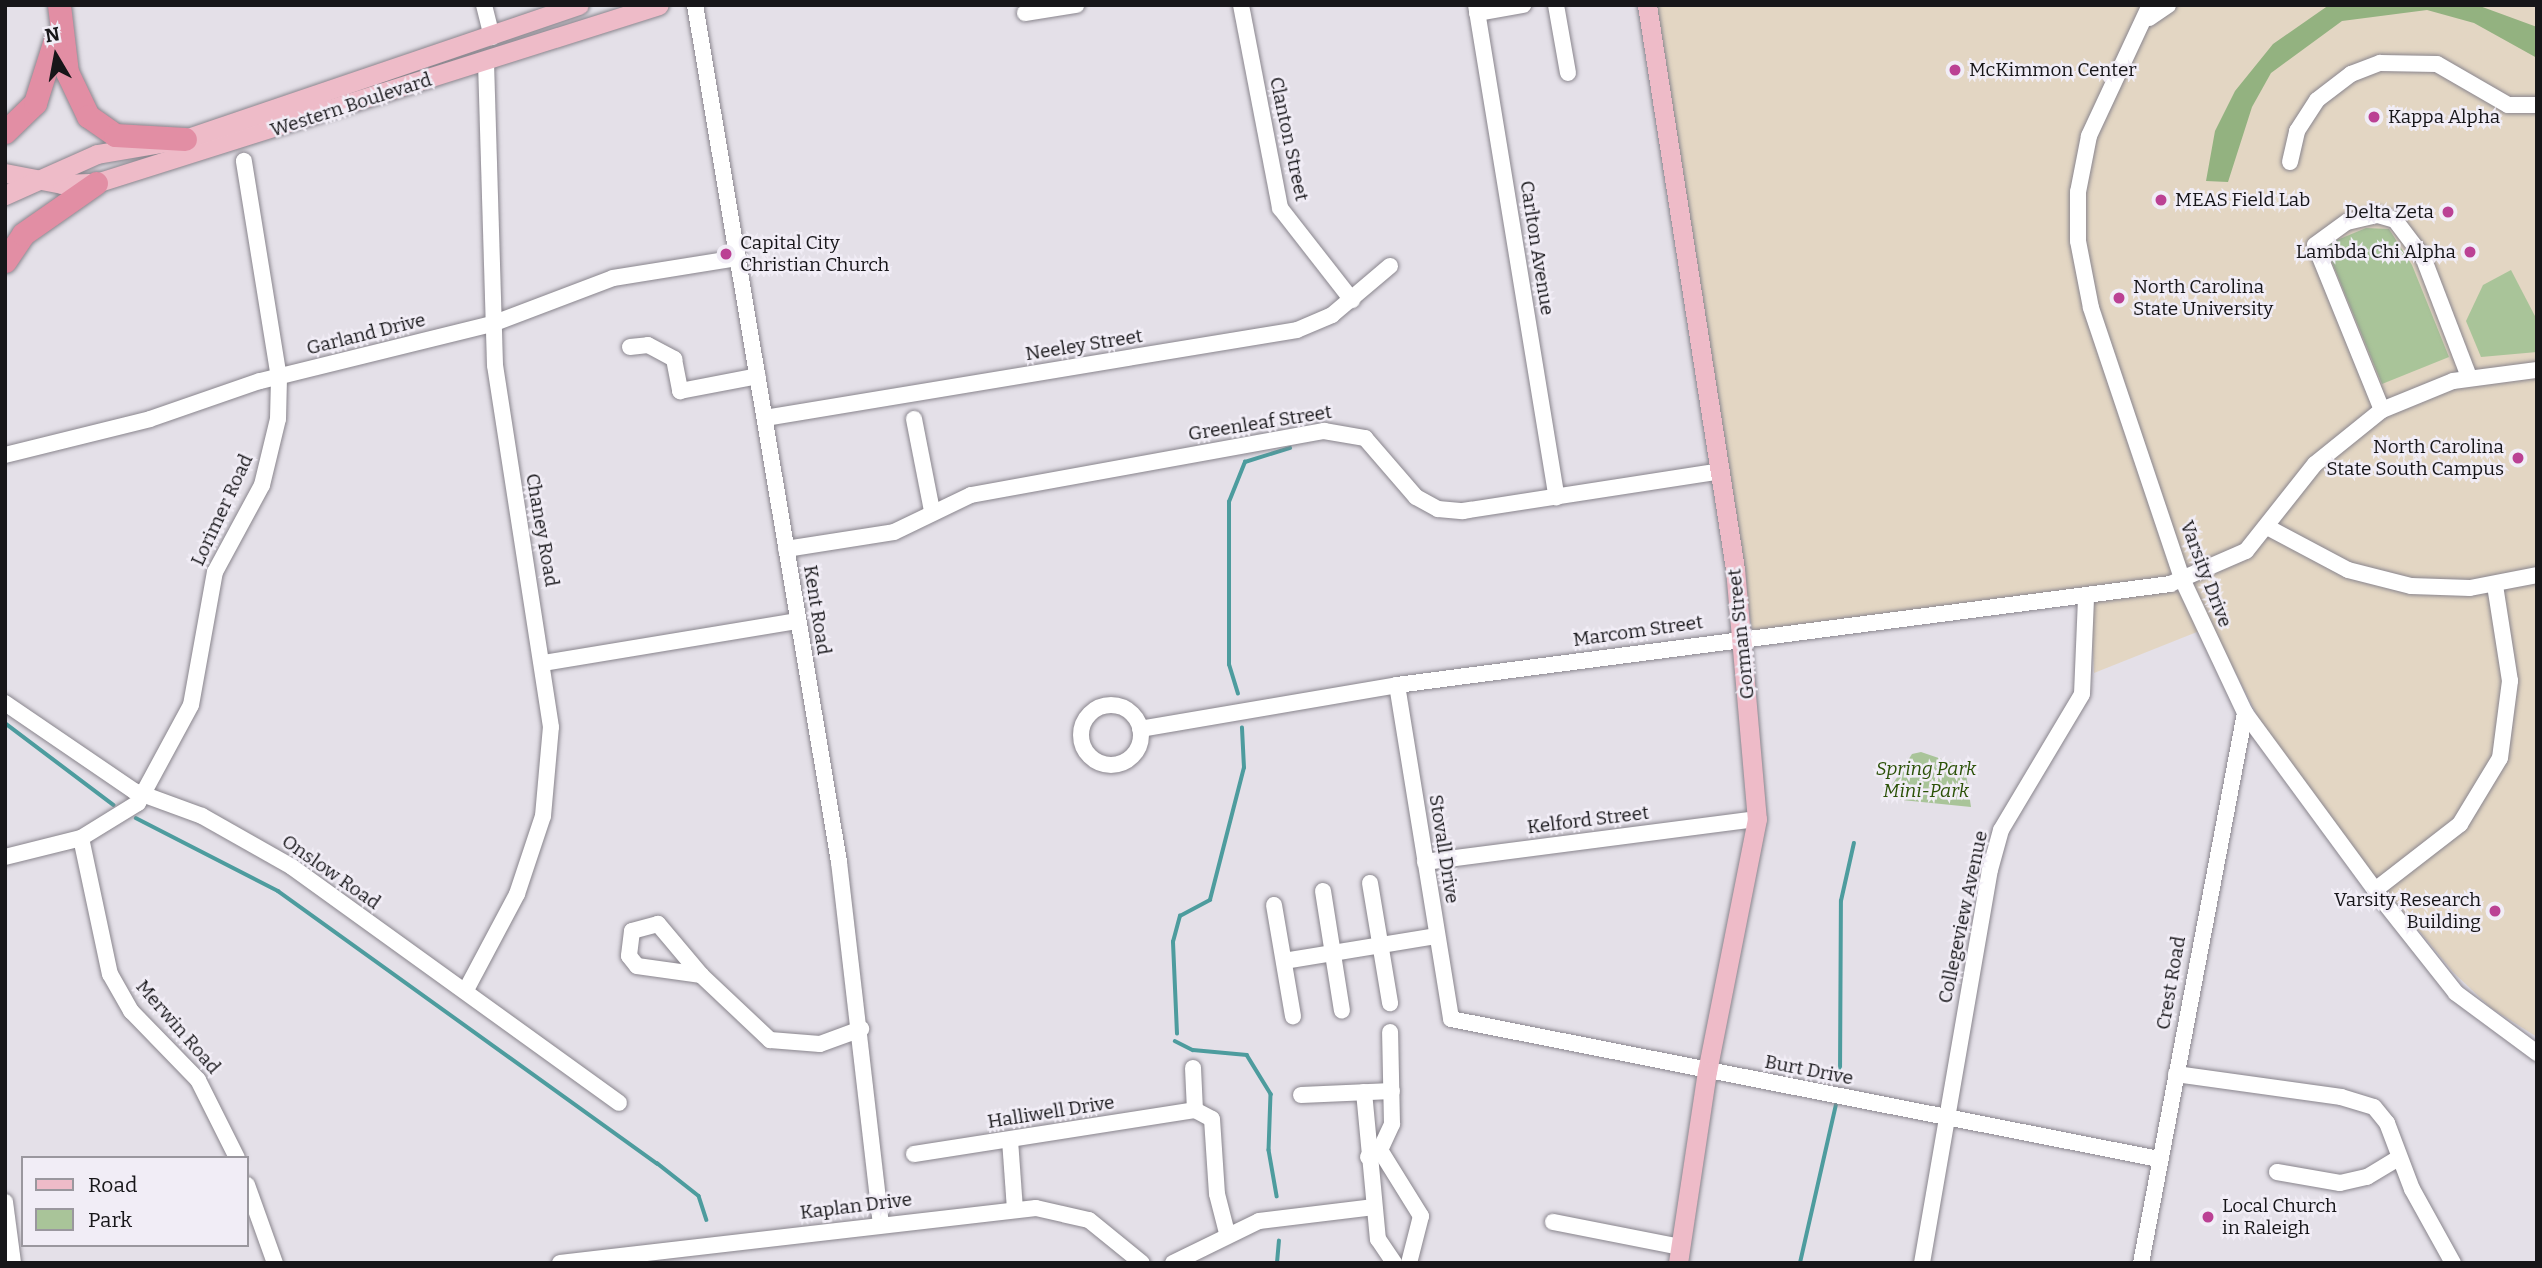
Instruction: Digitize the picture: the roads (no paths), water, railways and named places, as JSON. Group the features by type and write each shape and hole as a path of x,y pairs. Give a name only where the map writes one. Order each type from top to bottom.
{"highway":[{"path":"5,132 41,93 59,14"},
{"path":"59,14 76,96 100,128 137,140 185,139"},
{"path":"5,261 23,234 96,183"}],"main road":[{"name":"Western Boulevard","path":"5,195 97,154 185,139 492,37 579,5"},
{"name":"Western Boulevard","path":"5,173 40,181 96,183 659,5"},
{"name":"Gorman Street","path":"1647,5 1744,640 1757,819 1707,1072 1679,1255"}],"street":[{"path":"484,5 492,37"},
{"name":"Kent Road","path":"695,5 798,621 861,1029 881,1224"},
{"path":"1025,13 1076,5"},
{"name":"Clanton Street","path":"1241,5 1280,208 1352,300"},
{"path":"1477,9 1523,5"},
{"path":"1556,5 1568,73"},
{"name":"Varsity Drive","path":"2168,5 2150,12 2089,136 2078,192 2078,241 2091,308 2183,581 2245,713 2375,890 2456,993 2537,1054"},
{"name":"Carlton Avenue","path":"1477,9 1557,497"},
{"name":"Chaney Road","path":"466,990 517,894 543,816 551,727 492,324 485,60"},
{"path":"2290,162 2297,131 2317,100 2351,74 2380,63 2437,64 2508,105 2537,105"},
{"name":"Lorimer Road","path":"5,857 81,838 118,820 144,792 191,705 215,572 273,450 279,378 244,161"},
{"path":"2382,410 2315,245 2347,222 2378,215 2395,220 2423,257 2469,377"},
{"name":"Garland Drive","path":"5,455 279,378 492,324 613,278 738,258"},
{"name":"Neeley Street","path":"765,418 1287,332 1325,320 1390,266"},
{"path":"630,347 648,345 674,359 680,391 758,376"},
{"name":"Marcom Street","path":"1140,729 1397,685 2086,597 2183,581 2246,551 2269,528 2315,464 2382,410 2469,377 2537,370"},
{"path":"914,419 932,511"},
{"name":"Greenleaf Street","path":"786,549 894,532 932,511 971,495 1324,431 1365,438 1416,497 1438,509 1557,497 1720,471"},
{"path":"2269,528 2329,563 2390,583 2496,585 2537,575"},
{"path":"2375,890 2460,824 2500,758 2511,695 2496,585"},
{"name":"Collegeview Avenue","path":"1922,1263 1946,1117 2000,831 2086,681 2086,597"},
{"path":"543,663 798,621"},
{"name":"Stovall Drive","path":"1397,685 1451,1019"},
{"name":"Onslow Road","path":"5,703 86,763 292,867 619,1103"},
{"name":"Crest Road","path":"2141,1263 2245,713"},
{"name":"Kelford Street","path":"1424,862 1757,819"},
{"name":"Merwin Road","path":"81,838 110,974 131,1011 198,1080 236,1156"},
{"path":"1370,883 1390,1003"},
{"path":"1322,891 1342,1011"},
{"path":"1274,905 1293,1016"},
{"path":"701,975 637,966 629,956 632,932 658,924 701,975 770,1040 793,1047 820,1044 861,1029"},
{"path":"1284,961 1437,936"},
{"name":"Burt Drive","path":"1451,1019 1707,1072 2160,1159"},
{"path":"1374,1153 1392,1124 1390,1032"},
{"path":"1193,1068 1195,1110 1212,1119 1217,1194 1227,1233"},
{"path":"2176,1074 2366,1103 2388,1123 2399,1158 2453,1263"},
{"path":"1301,1095 1392,1091"},
{"path":"1364,1092 1374,1153 1374,1207 1378,1239 1394,1263"},
{"name":"Halliwell Drive","path":"914,1154 1195,1110"},
{"path":"1010,1140 1015,1209"},
{"path":"1374,1153 1421,1216 1409,1263"},
{"path":"2277,1172 2340,1183 2367,1177 2399,1158"},
{"path":"248,1188 275,1263"},
{"path":"5,1202 13,1263"},
{"path":"1173,1263 1227,1233 1291,1215 1374,1207"},
{"name":"Kaplan Drive","path":"559,1263 1015,1209 1058,1210 1089,1220 1142,1263"},
{"path":"1553,1222 1679,1255"}],"waterway":[{"path":"1238,694 1229,665 1229,502 1245,462 1290,448"},
{"path":"5,723 114,805"},
{"path":"1177,1034 1173,942 1180,916 1210,900 1244,768 1242,728"},
{"path":"136,818 278,891 657,1163 699,1196 707,1220"},
{"path":"1840,1077 1841,901 1854,843"},
{"path":"1175,1041 1193,1050 1247,1055 1271,1094 1269,1150 1277,1196"},
{"path":"1800,1263 1836,1105"},
{"path":"1277,1263 1279,1241"}],"place":[{"name":"McKimmon Center","path":"1955,70"},
{"name":"Kappa Alpha","path":"2374,117"},
{"name":"MEAS Field Lab","path":"2161,200"},
{"name":"Delta Zeta","path":"2448,212"},
{"name":"Lambda Chi Alpha","path":"2470,252"},
{"name":"Capital City Christian Church","path":"726,254"},
{"name":"North Carolina State University","path":"2119,298"},
{"name":"North Carolina State South Campus","path":"2518,458"},
{"name":"Varsity Research Building","path":"2495,911"},
{"name":"Local Church in Raleigh","path":"2208,1217"}],"park label":[{"name":"Spring Park Mini-Park","path":"1926,780"}]}
